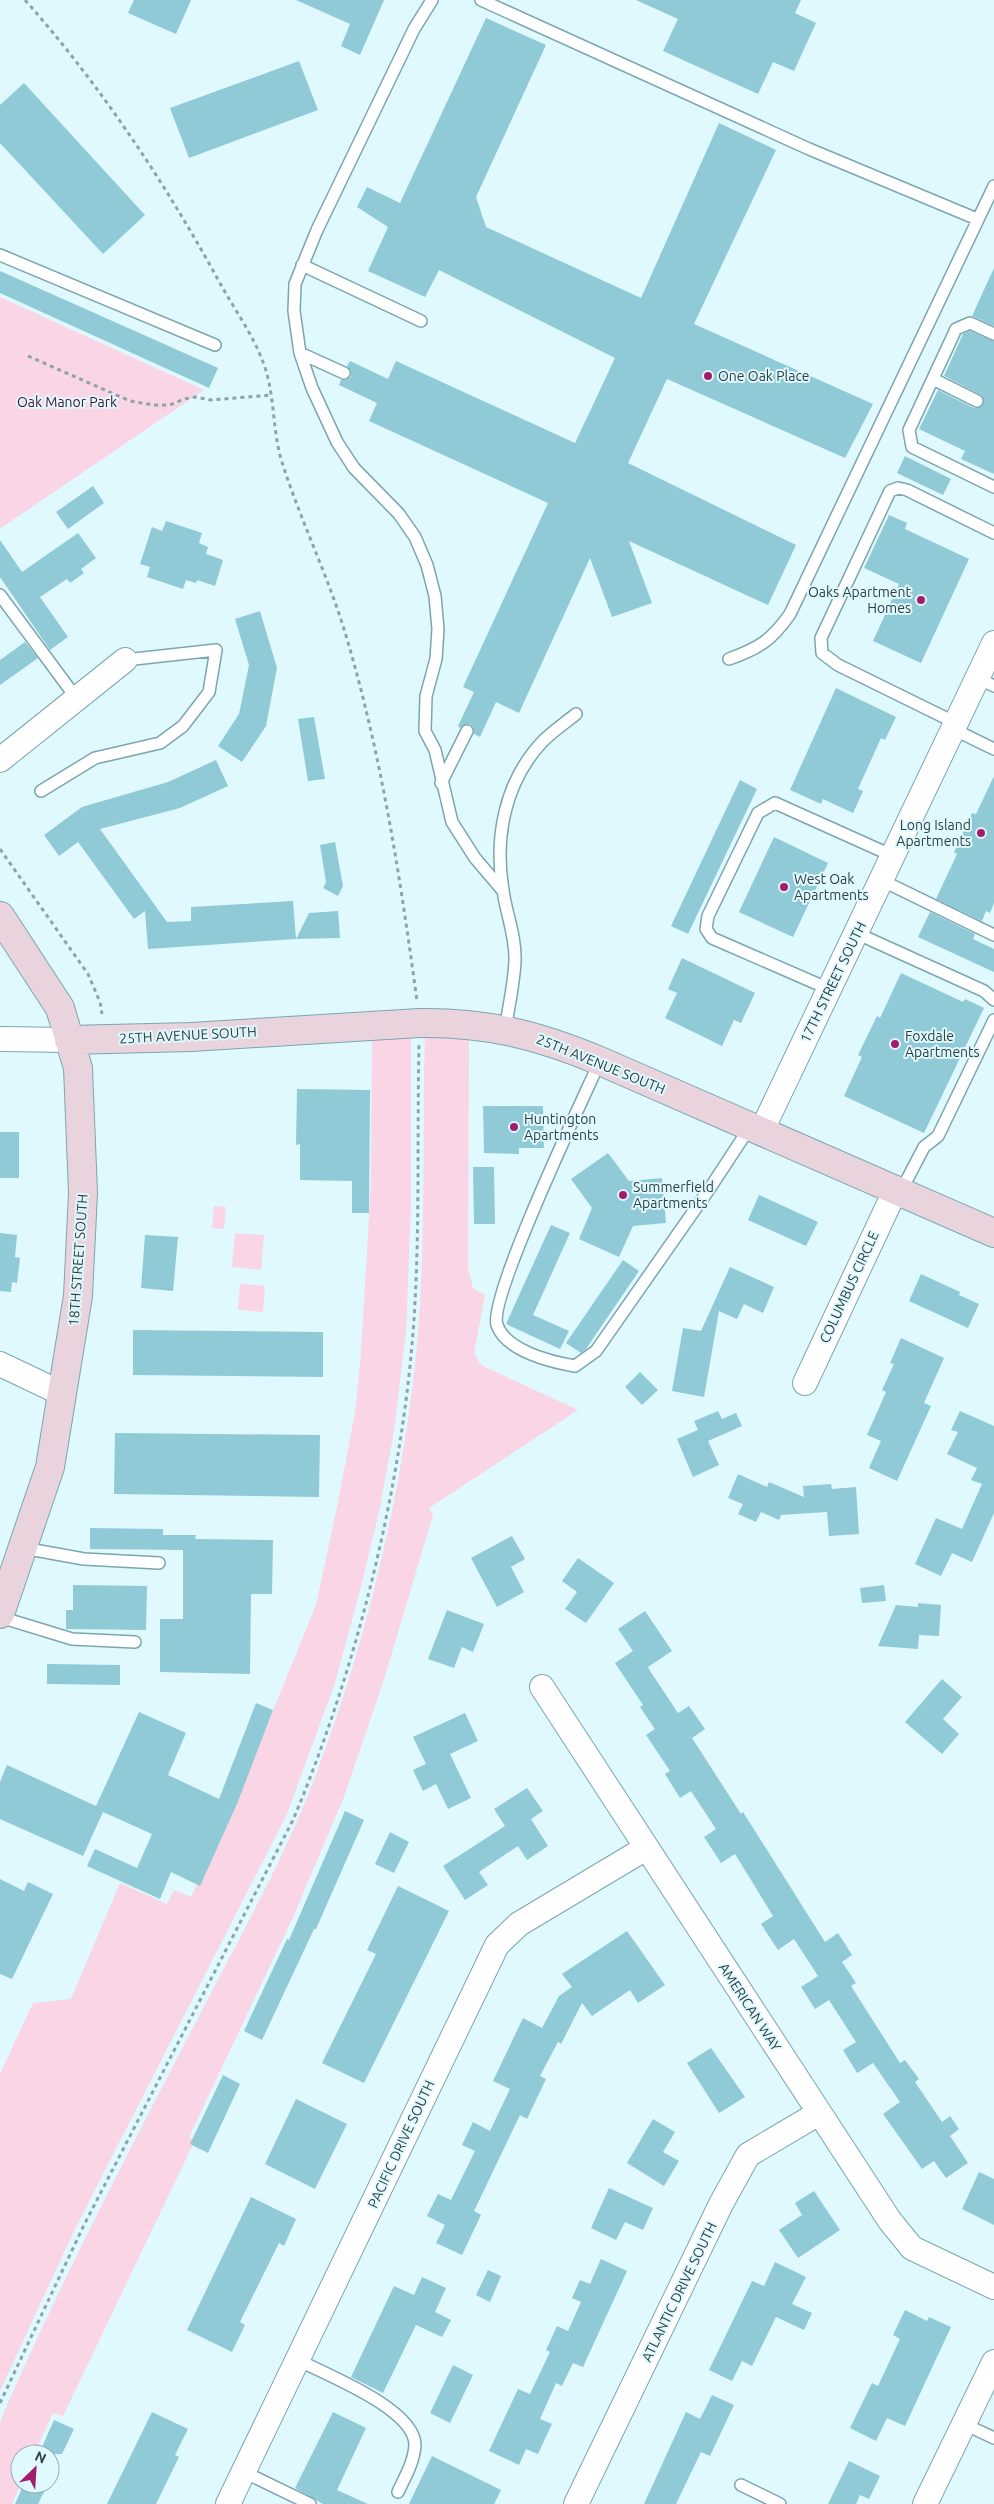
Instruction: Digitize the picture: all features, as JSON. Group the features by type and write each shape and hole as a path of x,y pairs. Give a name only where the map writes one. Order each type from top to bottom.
{"street":[{"name":"17TH STREET SOUTH","path":"756,1128 829,989 954,726 986,682 994,643"},
{"path":"0,760 126,660"},
{"name":"18TH STREET SOUTH","path":"0,916 60,1008 78,1068 83,1193 78,1296 64,1394 50,1467 0,1615"},
{"name":"25TH AVENUE SOUTH","path":"0,1039 161,1038 456,1022 504,1029 554,1042 600,1061 994,1233"},
{"name":"COLUMBUS CIRCLE","path":"805,1383 898,1192"},
{"path":"0,1364 64,1394"},
{"name":"AMERICAN WAY","path":"542,1687 890,2222 912,2248 994,2287"},
{"name":"PACIFIC DRIVE SOUTH","path":"228,2504 497,1945 519,1924 646,1848"},
{"name":"ATLANTIC DRIVE SOUTH","path":"576,2504 721,2204 748,2155 819,2112"},
{"path":"925,2504 994,2362"}],"lane":[{"path":"432,0 414,29 302,265 295,284 294,311 300,353 312,388 337,442 354,468 399,514 415,537 427,566 435,596 438,629 436,659 426,696 425,731 435,750 452,822 475,858 503,891"},
{"path":"481,0 810,149 978,219"},
{"path":"729,659 758,649 776,634 790,614 994,186"},
{"path":"0,255 215,345"},
{"path":"302,265 421,321"},
{"path":"994,334 970,323 956,329 909,430 912,446 994,487"},
{"path":"300,353 344,373"},
{"path":"933,379 977,401"},
{"path":"994,533 907,490 898,488 890,491 821,638 822,653 838,665 994,749"},
{"path":"0,595 77,698"},
{"path":"41,791 95,758 160,743 183,726 209,692 216,650 126,660"},
{"path":"504,1029 515,960 513,929 503,891 499,854 501,823 510,794 524,767 543,741 576,714"},
{"path":"442,783 467,731"},
{"path":"829,989 712,938 706,929 708,916 758,812 775,803 893,856"},
{"path":"881,880 994,935"},
{"path":"856,933 984,990 994,1000"},
{"path":"898,1192 924,1148 938,1136 994,1020"},
{"path":"600,1061 527,1227 498,1303 497,1324 509,1341 545,1360 574,1366 596,1350 705,1196 756,1128"},
{"path":"23,1548 84,1559 159,1563"},
{"path":"0,1615 72,1640 135,1642"},
{"path":"298,2360 386,2404 413,2435 415,2445 411,2464 398,2492"},
{"path":"964,2424 994,2438"},
{"path":"244,2472 310,2504"},
{"path":"741,2485 780,2504"}],"path":[{"path":"0,2403 83,2227 293,1820 314,1772 340,1688 367,1598 386,1515 406,1387 414,1310 420,1023 398,866 368,715 343,626 280,456 272,395 262,360 190,230 135,143 56,35 25,0"},
{"path":"28,356 130,401 170,406 184,398 195,397 211,400 272,395"},
{"path":"0,849 88,974 100,1002 102,1014"}],"green space":[{"name":"Oak Manor Park","path":"0,297 204,390 1,528 0,527"},
{"path":"425,1033 469,1035 468,1268 473,1288 485,1295 474,1353 481,1365 578,1410 429,1508 433,1515 384,1679 344,1797 294,1915 189,2137 195,2140 63,2416 53,2413 39,2444 10,2444 10,2494 16,2494 12,2504 0,2504 0,2423 4,2412 49,2313 97,2216 289,1840 315,1777 352,1670 382,1559 394,1503 412,1390 418,1334 422,1259"},
{"path":"411,1034 411,1205 406,1332 394,1431 380,1507 335,1683 287,1814 74,2231 0,2391 0,2074 33,2003 71,1999 120,1883 167,1904 174,1890 191,1897 236,1801 316,1605 355,1413 361,1354 371,1182 372,1036"},
{"path":"214,1206 226,1207 224,1229 212,1228"},
{"path":"235,1233 264,1235 261,1270 232,1267"},
{"path":"240,1284 265,1286 263,1312 238,1310"}],"building":[{"path":"134,0 191,0 176,34 128,13"},
{"path":"296,0 384,0 360,55 341,46 350,24"},
{"path":"636,0 801,0 795,13 816,23 794,71 773,62 758,94 663,51 678,19"},
{"name":"One Oak Place","path":"486,18 546,45 476,197 486,227 641,298 719,123 776,150 694,324 873,404 845,458 667,379 628,463 796,545 768,605 629,541 652,603 612,617 590,558 519,713 496,702 480,737 474,734 473,727 470,724 463,725 460,728 458,726 474,692 463,687 548,503 369,421 377,403 339,385 341,380 351,377 351,372 347,366 350,361 388,379 396,361 575,443 615,358 439,270 425,297 368,271 388,227 357,207 367,187 400,203"},
{"path":"299,61 318,110 189,158 170,108"},
{"path":"24,83 145,215 103,254 0,143 0,105"},
{"path":"994,268 994,326 972,316"},
{"path":"0,271 218,368 209,388 0,293"},
{"path":"970,331 994,341 994,474 961,459 965,451 919,429 938,390 974,408 983,405 984,400 981,395 944,376 963,334"},
{"path":"905,456 951,479 943,495 897,473"},
{"path":"93,486 104,503 68,529 56,512"},
{"name":"Oaks Apartment Homes","path":"889,515 907,523 905,529 969,559 921,663 873,641 899,584 864,568"},
{"path":"166,521 202,533 199,543 208,547 206,554 223,560 215,586 197,580 196,583 186,580 183,589 147,577 150,567 140,564 152,527 162,531"},
{"path":"78,533 96,558 81,569 84,573 70,583 67,579 40,597 68,637 50,650 0,577 0,540 22,572"},
{"path":"260,611 277,668 266,726 242,762 218,746 239,714 249,665 235,619"},
{"path":"25,642 38,658 0,685 0,660"},
{"path":"836,688 896,717 885,740 881,738 858,789 863,791 853,813 823,799 821,804 790,790"},
{"path":"314,717 325,779 308,781 298,719"},
{"path":"216,760 228,786 180,808 100,829 167,922 191,921 191,907 293,901 296,939 148,949 145,911 134,919 78,842 59,856 44,835 82,807 168,782"},
{"name":"Long Island Apartments","path":"994,776 994,903 990,913 986,911 982,921 936,899 957,854 954,852 972,813 976,814"},
{"path":"740,780 757,789 688,934 671,926"},
{"name":"West Oak Apartments","path":"774,837 828,863 793,937 739,912"},
{"path":"335,842 343,886 338,896 323,888 326,882 320,845"},
{"path":"338,911 340,938 296,939 309,913"},
{"path":"930,912 975,934 973,939 994,949 994,972 918,937"},
{"path":"682,958 755,993 741,1023 734,1020 722,1046 665,1018 677,993 668,989"},
{"path":"901,973 963,1002 965,999 984,1008 924,1133 844,1096 862,1057 858,1055 877,1016 880,1018"},
{"path":"297,1089 370,1090 369,1213 352,1213 352,1181 300,1180 300,1144 296,1145"},
{"name":"Huntington Apartments","path":"483,1106 543,1106 544,1148 519,1148 519,1154 484,1153"},
{"path":"0,1132 19,1132 19,1178 0,1178"},
{"name":"Summerfield Apartments","path":"608,1153 629,1181 662,1178 666,1223 633,1226 619,1257 579,1239 592,1208 571,1179"},
{"path":"473,1167 494,1167 495,1224 474,1224"},
{"path":"759,1195 818,1222 806,1246 748,1220"},
{"path":"551,1225 570,1233 533,1315 569,1331 560,1349 506,1324"},
{"path":"0,1233 17,1235 15,1257 20,1258 17,1283 12,1282 11,1292 0,1291"},
{"path":"145,1235 178,1237 173,1291 141,1288"},
{"path":"623,1260 639,1271 586,1349 581,1353 566,1343"},
{"path":"730,1267 774,1287 763,1313 744,1304 737,1319 719,1311 704,1397 672,1391 683,1328 701,1331"},
{"path":"921,1274 960,1292 959,1295 979,1304 968,1328 909,1301"},
{"path":"133,1330 323,1332 323,1377 133,1375"},
{"path":"901,1338 944,1358 924,1403 931,1406 897,1481 869,1468 881,1441 867,1435 886,1392 882,1390 894,1364 890,1363"},
{"path":"640,1372 658,1390 642,1405 625,1387"},
{"path":"718,1411 722,1419 736,1413 742,1426 708,1441 719,1465 693,1477 677,1439 698,1430 694,1421"},
{"path":"960,1411 994,1426 994,1513 972,1562 952,1553 941,1576 915,1564 936,1518 962,1529 982,1484 971,1480 977,1468 947,1454 958,1432 951,1430"},
{"path":"115,1433 320,1435 319,1497 114,1494"},
{"path":"738,1474 767,1487 769,1482 804,1497 803,1486 831,1484 832,1489 856,1487 859,1534 829,1536 827,1512 781,1515 779,1520 761,1512 756,1522 738,1514 743,1504 728,1498"},
{"path":"90,1528 163,1529 163,1535 196,1535 195,1539 273,1540 272,1594 251,1594 250,1674 160,1672 160,1619 183,1619 183,1550 90,1549"},
{"path":"512,1536 525,1559 511,1567 524,1592 497,1607 471,1558"},
{"path":"578,1558 614,1583 586,1623 565,1609 577,1592 562,1581"},
{"path":"73,1585 147,1586 146,1630 66,1629 66,1610 73,1610"},
{"path":"884,1585 886,1601 862,1603 860,1588"},
{"path":"918,1603 941,1605 939,1636 919,1635 918,1649 878,1646 896,1605 918,1607"},
{"path":"447,1610 484,1624 473,1652 462,1647 454,1668 428,1659"},
{"path":"645,1611 672,1651 648,1667 650,1671 678,1713 689,1706 705,1729 692,1738 741,1814 743,1812 825,1942 838,1933 852,1955 842,1962 856,1983 851,1986 900,2063 905,2060 919,2079 915,2082 942,2122 950,2116 959,2129 950,2136 968,2163 946,2178 934,2161 922,2169 883,2114 900,2102 873,2063 857,2073 843,2050 856,2042 829,2000 815,2009 801,1987 818,1976 794,1939 778,1950 761,1924 773,1916 735,1854 721,1863 704,1837 716,1829 691,1791 680,1798 665,1774 670,1771 646,1735 655,1729 640,1707 643,1705 615,1663 633,1651 618,1629"},
{"path":"47,1664 120,1665 120,1685 47,1684"},
{"path":"942,1679 962,1697 943,1719 959,1734 942,1754 905,1722"},
{"path":"256,1703 273,1710 237,1804 200,1886 171,1872 160,1899 87,1866 95,1849 137,1868 152,1834 103,1812 83,1856 0,1819 0,1782 7,1765 96,1806 139,1712 186,1733 168,1775 219,1799"},
{"path":"465,1713 478,1741 450,1754 471,1798 448,1809 436,1784 423,1791 413,1770 426,1764 413,1737"},
{"path":"527,1788 543,1811 531,1819 548,1846 527,1860 518,1846 479,1872 488,1885 465,1900 443,1866 505,1826 494,1809"},
{"path":"345,1811 364,1820 316,1929 314,1929 262,2040 244,2031 287,1939 289,1940"},
{"path":"390,1832 409,1842 394,1873 375,1864"},
{"path":"0,1879 24,1891 28,1882 53,1894 12,1979 0,1974"},
{"path":"398,1886 449,1911 364,2083 322,2063 376,1954 367,1950"},
{"path":"627,1931 665,1985 638,2003 630,1990 592,2016 582,2003 561,2044 558,2042 540,2076 546,2079 527,2119 520,2115 474,2211 481,2215 462,2255 436,2243 445,2225 427,2216 438,2194 451,2200 475,2151 462,2145 473,2122 490,2131 510,2089 493,2081 523,2018 542,2028 559,1996 572,1987 562,1974"},
{"path":"711,2048 745,2097 719,2113 687,2063"},
{"path":"223,2075 240,2084 208,2153 190,2144"},
{"path":"296,2099 347,2124 315,2189 265,2164"},
{"path":"653,2119 675,2132 663,2152 679,2161 664,2186 627,2163"},
{"path":"979,2172 994,2179 994,2225 962,2209"},
{"path":"609,2188 653,2208 643,2230 625,2222 616,2240 591,2228"},
{"path":"814,2191 840,2230 798,2258 779,2230 802,2215 795,2203"},
{"path":"251,2197 296,2219 284,2246 279,2243 240,2322 245,2325 232,2352 187,2330"},
{"path":"601,2259 627,2271 583,2367 573,2363 562,2386 556,2383 540,2419 552,2424 538,2454 526,2449 519,2465 489,2451 518,2389 530,2394 550,2352 546,2350 557,2326 568,2331 581,2302 572,2298 580,2280 590,2284"},
{"path":"775,2262 806,2277 792,2304 812,2313 804,2330 776,2317 752,2366 742,2361 732,2381 709,2370 752,2281 764,2286"},
{"path":"488,2270 501,2276 490,2302 476,2295"},
{"path":"422,2277 446,2288 435,2312 451,2320 442,2337 416,2325 383,2393 351,2377 394,2286 414,2295"},
{"path":"905,2310 927,2321 929,2317 951,2327 905,2426 887,2418 876,2441 850,2428 872,2383 878,2386 900,2339 893,2335"},
{"path":"453,2365 473,2375 450,2423 430,2413"},
{"path":"712,2395 734,2405 710,2456 701,2452 676,2504 644,2504 686,2412 700,2419"},
{"path":"152,2412 188,2429 175,2455 179,2457 156,2504 107,2504"},
{"path":"333,2412 366,2428 337,2490 368,2504 323,2504 295,2488"},
{"path":"54,2420 74,2429 62,2454 60,2454 60,2444 43,2444"},
{"path":"432,2456 501,2490 494,2504 409,2504"},
{"path":"849,2461 880,2476 869,2499 860,2495 856,2504 828,2504"},
{"path":"20,2494 43,2494 38,2504 15,2504"}],"place":[{"name":"One Oak Place","path":"708,376"},
{"name":"Oaks Apartment Homes","path":"921,600"},
{"name":"Long Island Apartments","path":"981,833"},
{"name":"West Oak Apartments","path":"784,887"},
{"name":"Foxdale Apartments","path":"895,1044"},
{"name":"Huntington Apartments","path":"514,1127"},
{"name":"Summerfield Apartments","path":"623,1195"}]}
